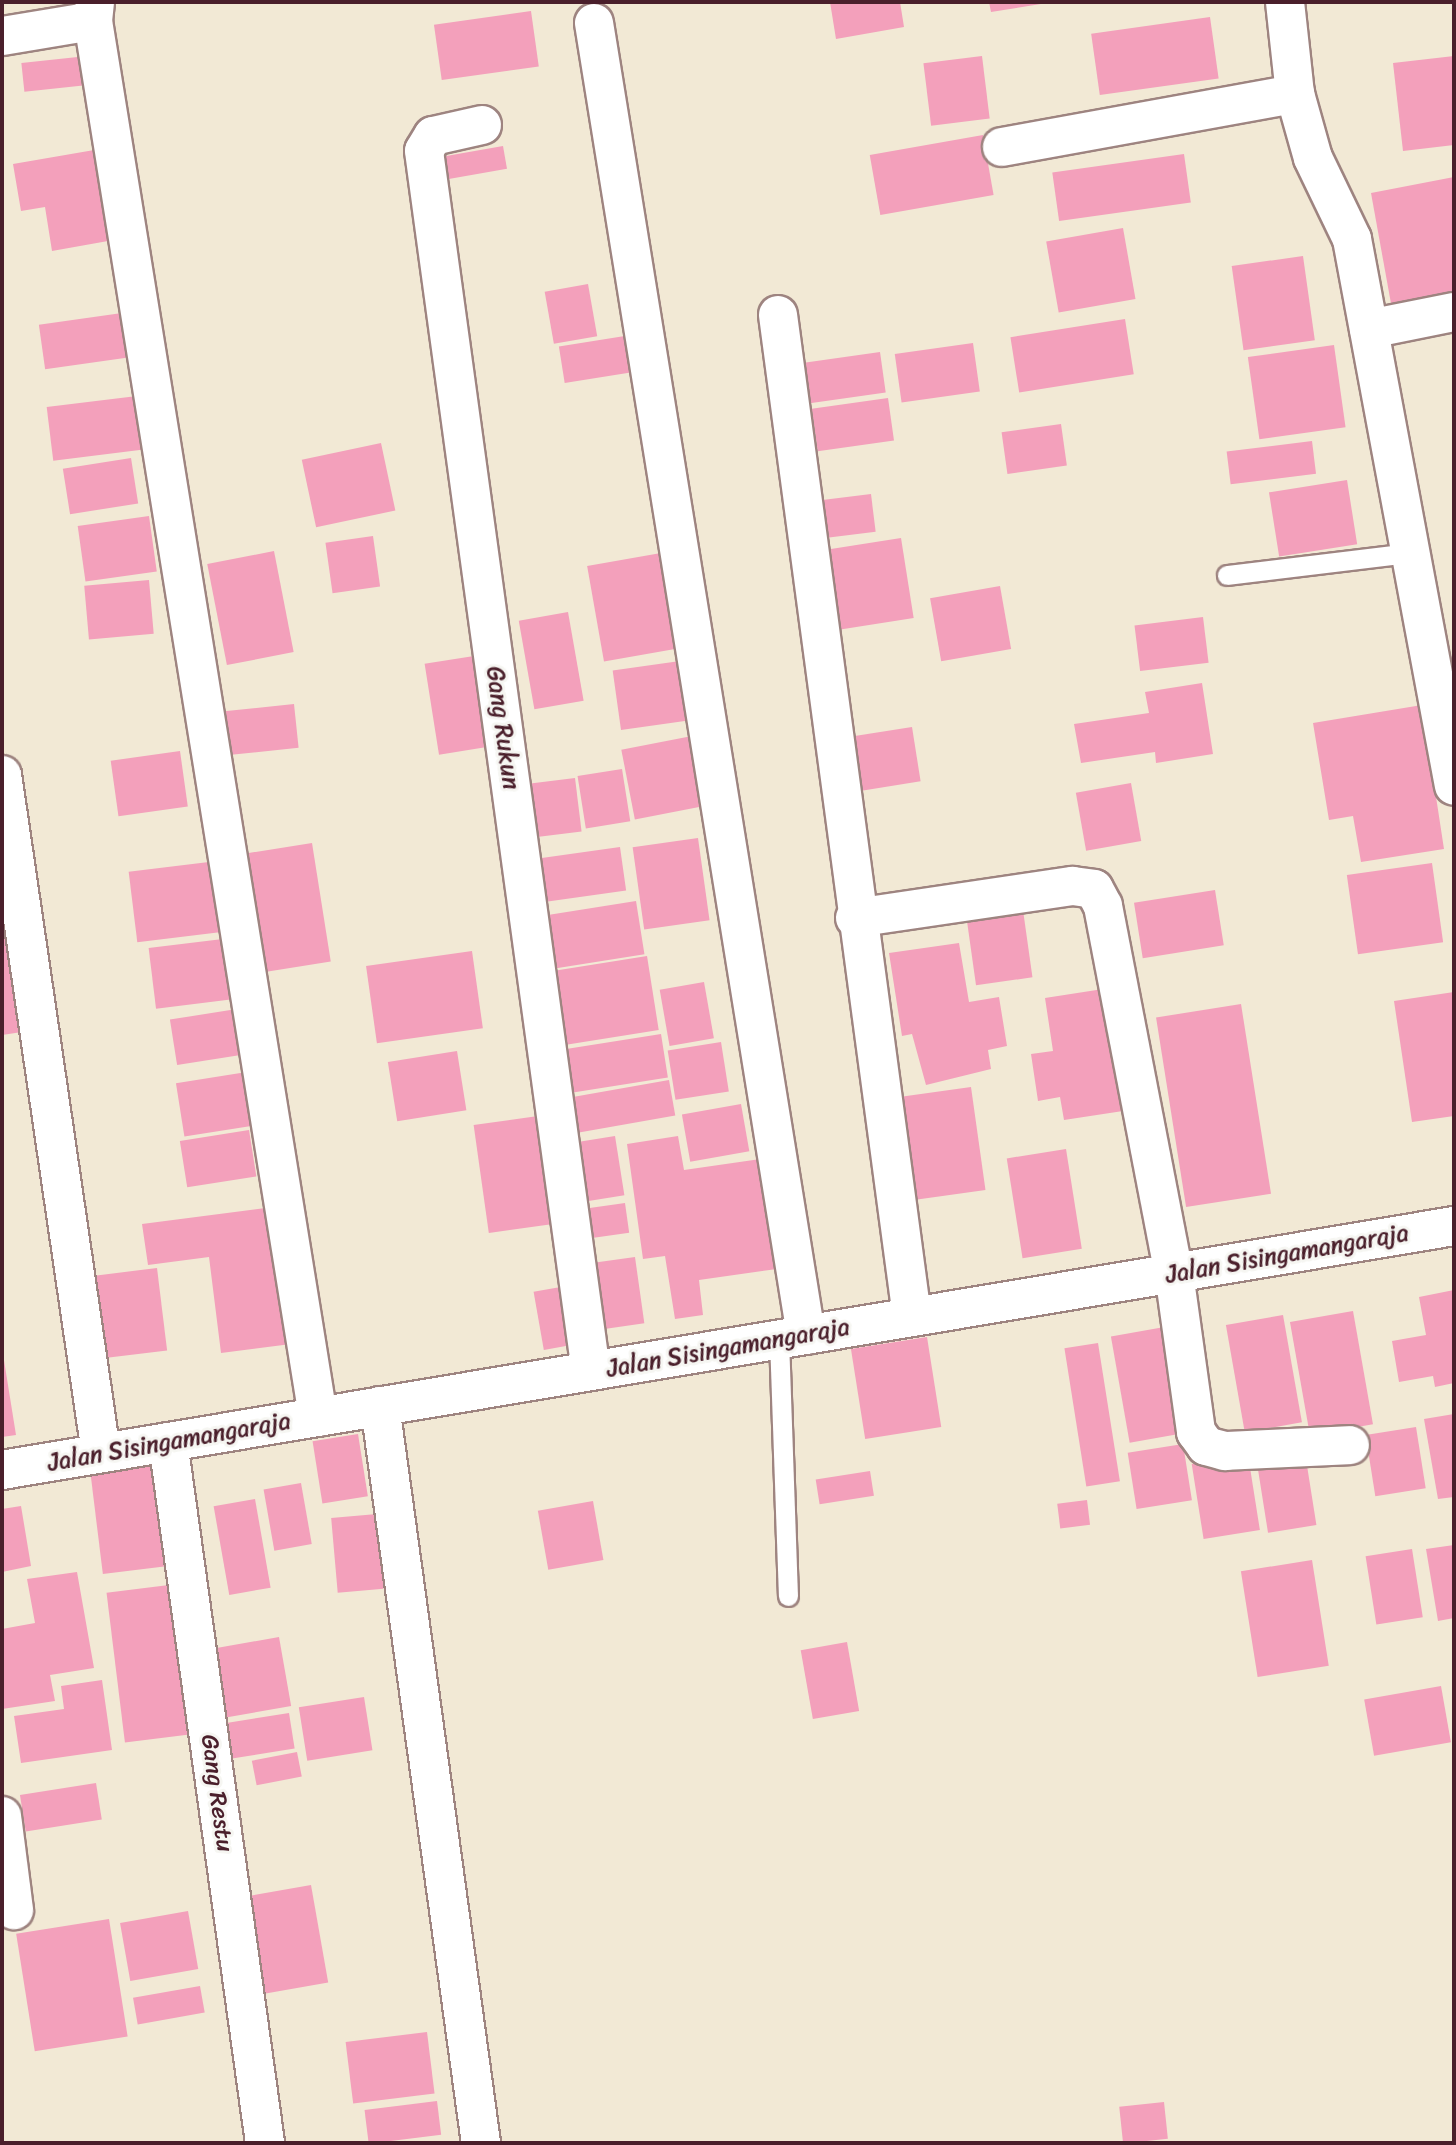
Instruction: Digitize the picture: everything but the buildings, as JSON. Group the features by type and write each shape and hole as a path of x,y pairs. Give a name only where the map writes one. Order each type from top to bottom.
{"street":[{"path":"1285,2 1295,94 1313,158 1352,239 1454,786"},
{"path":"2,36 94,12 318,1417"},
{"path":"594,23 792,1337"},
{"path":"1002,147 1295,94"},
{"name":"Gang Rukun","path":"482,125 433,136 424,151 591,1371"},
{"path":"1369,329 1454,312"},
{"path":"778,316 855,918 912,1317"},
{"path":"2,775 101,1453"},
{"path":"855,918 1073,886 1094,889 1174,1273 1196,1432 1206,1446 1225,1451 1350,1446"},
{"name":"Jalan Sisingamangaraja","path":"2,1470 1454,1226"},
{"path":"380,1406 481,2143"},
{"name":"Gang Restu","path":"168,1442 265,2143"},
{"path":"2,1816 14,1910"}],"lane":[{"path":"1227,575 1409,553"},
{"path":"788,1596 792,1337"}]}
